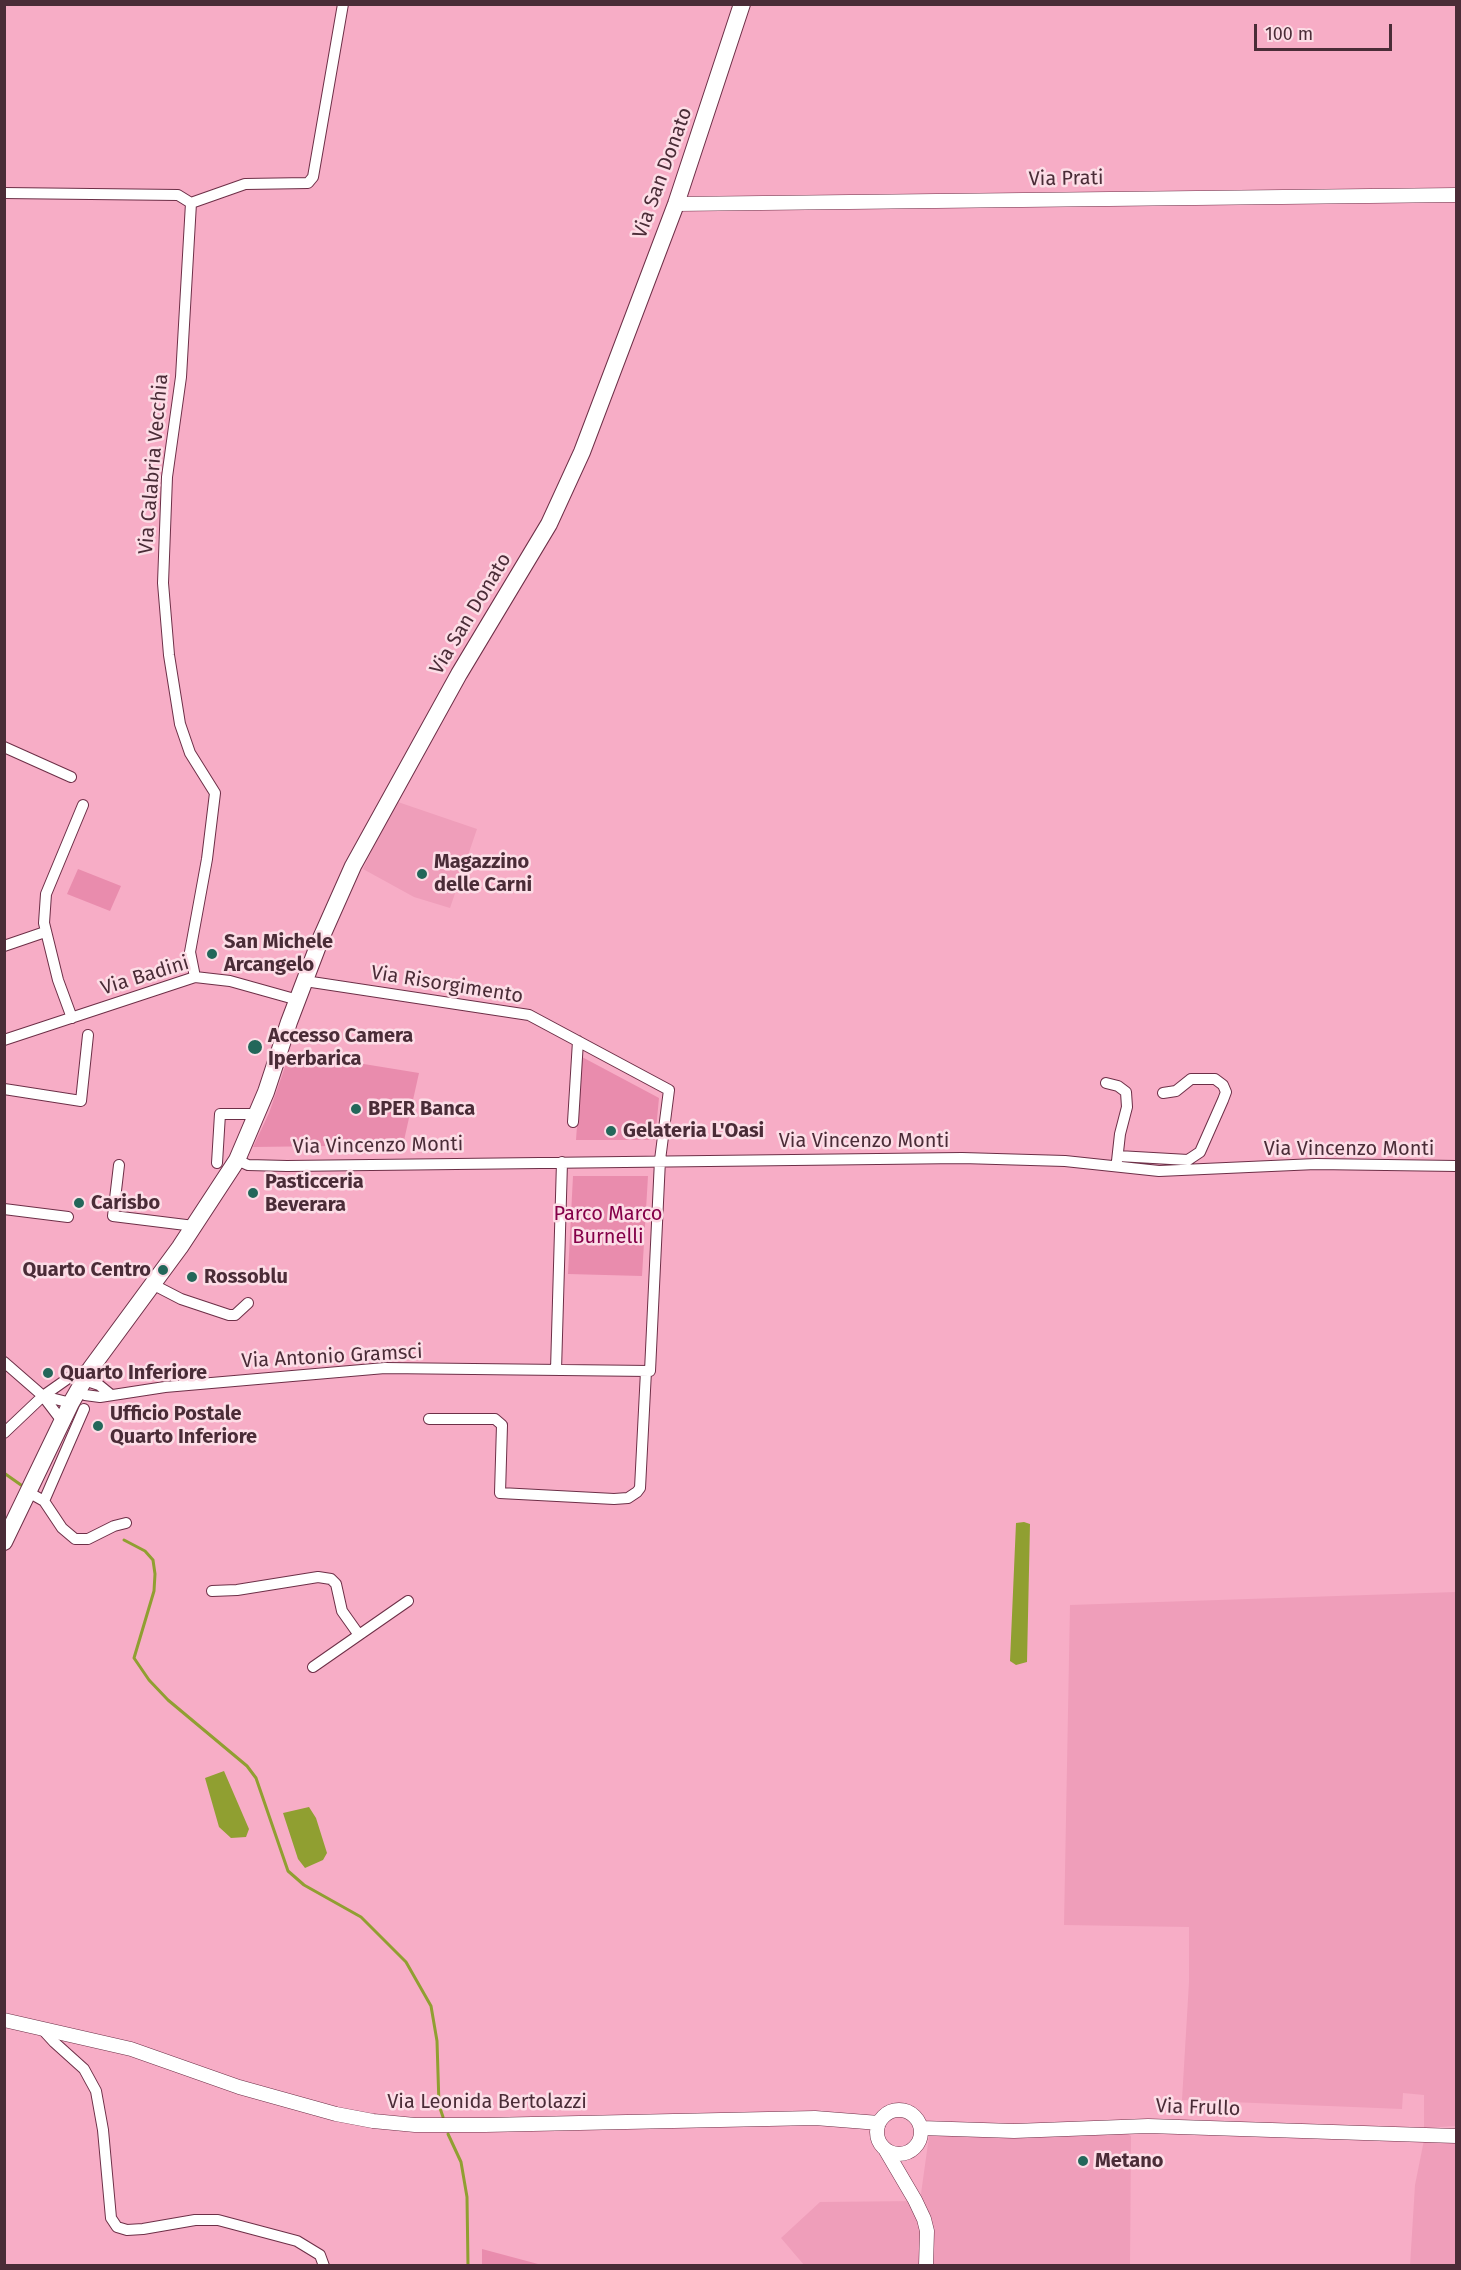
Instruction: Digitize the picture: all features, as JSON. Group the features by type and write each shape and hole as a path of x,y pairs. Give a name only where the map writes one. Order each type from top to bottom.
{"main road":[{"name":"Via San Donato","path":"4,1542 62,1421 152,1284 195,1226 237,1160 257,1114 329,918 363,848 454,684 549,524 582,452 676,204 742,4"}],"street":[{"path":"4,192 178,195 191,203 245,184 308,183 313,177 343,4"},
{"name":"Via Prati","path":"676,204 1456,195"},
{"name":"Via Calabria Vecchia","path":"191,203 181,377 167,477 163,583 169,655 180,724 190,753 215,793 207,859 190,952 195,977"},
{"path":"4,747 71,777"},
{"path":"72,1018 58,980 44,923 46,894 83,806"},
{"path":"4,946 45,932"},
{"name":"Via Badini","path":"4,1040 195,977 230,981 298,1000"},
{"name":"Via Risorgimento","path":"305,981 529,1015 669,1090 660,1160"},
{"path":"4,1089 81,1101 88,1035"},
{"path":"573,1122 578,1041"},
{"path":"1106,1083 1118,1086 1126,1092 1126,1107 1117,1162 1148,1158 1188,1160 1200,1152 1226,1092 1223,1085 1215,1079 1199,1078 1186,1081 1176,1091 1163,1093"},
{"path":"217,1163 220,1114 257,1114"},
{"path":"1146,1170 1148,1158"},
{"name":"Via Vincenzo Monti","path":"237,1160 248,1166 660,1160 1035,1159 1117,1162 1146,1170 1316,1164 1456,1166"},
{"path":"429,1419 495,1419 502,1425 500,1493 614,1499 628,1497 638,1492 646,1371 650,1371 660,1160"},
{"path":"556,1370 562,1162"},
{"path":"119,1165 113,1216 195,1226"},
{"path":"4,1209 68,1217"},
{"path":"152,1284 181,1299 229,1315 235,1315 248,1303"},
{"path":"4,1362 43,1396 62,1421"},
{"name":"Via Antonio Gramsci","path":"43,1396 99,1385 110,1394 270,1377 385,1368 646,1371"},
{"name":"Via San Donato","path":"4,1433 43,1396 70,1377 82,1390"},
{"path":"44,1501 82,1390"},
{"path":"28,1492 44,1501 63,1528 75,1539 88,1539 114,1526 126,1523"},
{"path":"212,1591 237,1590 318,1577 331,1579 336,1584 342,1611 359,1635"},
{"path":"312,1666 408,1601"},
{"name":"Via Leonida Bertolazzi","path":"4,2020 131,2049 239,2087 336,2114 373,2121 446,2125 690,2120 839,2120 879,2123"},
{"path":"43,2030 84,2069 96,2091 103,2130 111,2218 117,2227 127,2230 143,2229 195,2220 218,2220 297,2241 320,2255 324,2265"},
{"path":"902,2179 903,2164 921,2133 916,2118 899,2110 886,2114 879,2123 882,2144 924,2219 927,2231 926,2265"},
{"name":"Via Leonida Bertolazzi","path":"839,2120 855,2125 882,2144"},
{"name":"Via Frullo","path":"921,2133 939,2129 1014,2131 1160,2126 1456,2136"},
{"path":"882,2144 896,2154 911,2151"}],"shaded area":[{"path":"395,801 477,829 450,908 414,897 363,869"},
{"path":"1016,1523 1030,1524 1027,1662 1016,1665 1010,1661"},
{"path":"1456,1592 1456,2126 1424,2128 1424,2095 1403,2093 1402,2109 1182,2100 1189,1982 1189,1927 1064,1925 1070,1605"},
{"path":"224,1771 249,1829 246,1837 231,1838 219,1827 205,1778"},
{"path":"309,1807 316,1818 327,1853 323,1860 305,1868 298,1859 283,1813"},
{"path":"1118,2127 1131,2136 1130,2265 804,2265 781,2238 820,2202 920,2201 930,2129"},
{"path":"1424,2140 1456,2140 1456,2265 1410,2266 1415,2185"}],"green space":[{"path":"78,869 121,886 110,911 67,894"},
{"path":"290,1052 419,1073 403,1145 253,1147 269,1113"},
{"path":"582,1057 659,1098 655,1140 576,1140"},
{"name":"Parco Marco Burnelli","path":"573,1176 648,1176 642,1276 568,1274"},
{"path":"482,2249 538,2264 539,2265 482,2265"}],"waterway":[{"path":"4,1473 21,1485"},
{"path":"124,1540 145,1551 153,1560 155,1574 154,1591 134,1658 149,1680 168,1700 247,1766 256,1778 288,1871 304,1885 361,1917 406,1962 431,2006 437,2041 439,2105 443,2117"},
{"path":"448,2134 461,2162 467,2197 468,2266"}],"place":[{"name":"Magazzino delle Carni","path":"422,874"},
{"name":"San Michele Arcangelo","path":"212,954"},
{"name":"Accesso Camera Iperbarica","path":"255,1047"},
{"name":"BPER Banca","path":"356,1109"},
{"name":"Gelateria L'Oasi","path":"611,1131"},
{"name":"Pasticceria Beverara","path":"253,1193"},
{"name":"Carisbo","path":"79,1203"},
{"name":"Quarto Centro","path":"163,1270"},
{"name":"Rossoblu","path":"192,1277"},
{"name":"Quarto Inferiore","path":"48,1373"},
{"name":"Ufficio Postale Quarto Inferiore","path":"98,1426"},
{"name":"Metano","path":"1083,2161"}]}
